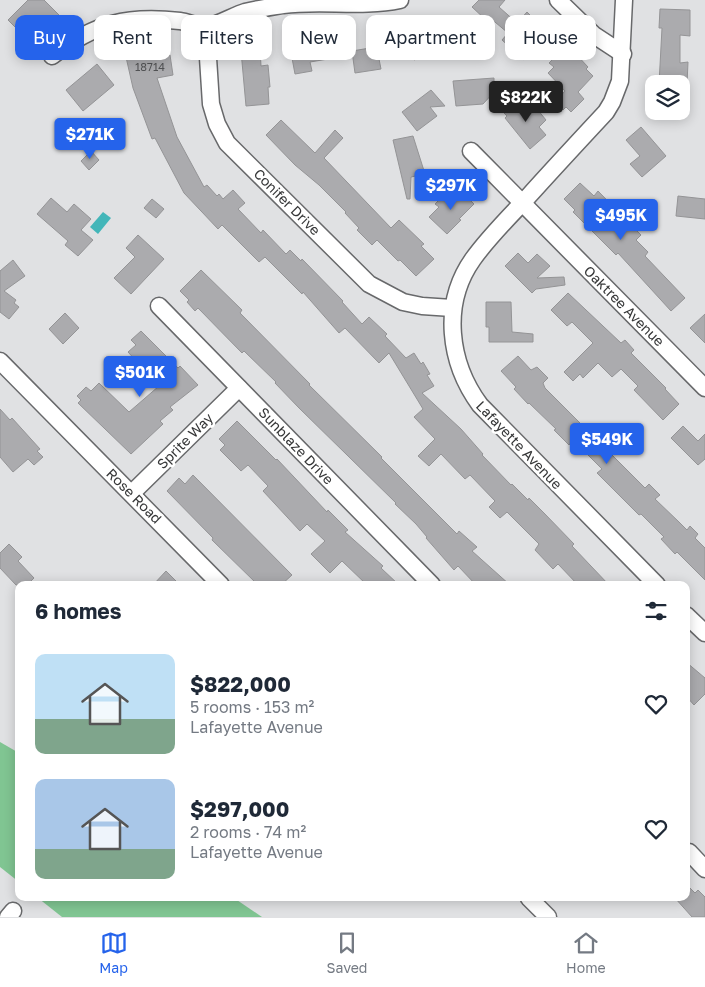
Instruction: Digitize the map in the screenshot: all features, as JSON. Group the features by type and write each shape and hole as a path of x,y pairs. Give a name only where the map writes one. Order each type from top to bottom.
{"street":[{"path":"237,15 283,5 322,2 374,4 400,0"},
{"path":"558,0 594,35 623,54"},
{"name":"Lafayette Avenue","path":"624,0 623,54 620,81 612,102 606,112 472,260 464,274 452,308 452,333 456,358 471,392 480,405 653,581"},
{"path":"84,34 109,24 133,20 181,21"},
{"name":"Conifer Drive","path":"208,60 211,104 217,124 227,143 369,284 403,302 422,306 452,308"},
{"name":"Oaktree Avenue","path":"471,151 705,388"},
{"name":"Sunblaze Drive","path":"159,306 428,581"},
{"name":"Rose Road","path":"0,361 217,581"},
{"name":"Sprite Way","path":"132,493 239,388"},
{"path":"690,619 705,633"},
{"path":"690,854 705,869"},
{"path":"532,901 548,917"}],"green space":[{"path":"0,742 15,751 15,879 0,867"},
{"path":"42,901 238,901 262,917 62,917"}],"water":[{"path":"103,212 111,218 98,234 90,227"}],"building":[{"path":"28,0 44,0 59,15 15,15 15,27 8,20"},
{"path":"479,0 505,0 499,7 508,15 505,15 505,30 495,22 495,15 481,15 472,7"},
{"path":"660,9 690,10 690,36 680,35 680,63 688,62 687,75 659,75 662,28 659,28"},
{"path":"366,49 366,60 379,60 381,69 355,73 353,60 356,60 356,50"},
{"path":"127,60 171,60 173,75 157,78 177,137 204,187 207,185 217,196 219,194 223,199 233,190 245,203 238,209 261,233 263,230 286,254 290,250 301,261 302,259 343,301 362,324 369,317 387,334 385,336 406,358 414,353 421,364 423,362 430,374 427,375 434,386 422,393 461,429 482,455 511,485 528,500 529,498 544,513 574,544 572,546 605,581 574,581 558,564 553,569 535,550 539,544 507,512 500,518 489,507 495,501 470,475 465,479 441,454 429,466 418,456 435,439 414,417 423,409 389,353 379,363 345,328 339,333 303,292 302,294 265,257 259,262 222,225 218,229 184,193 155,138 152,139 133,88"},
{"path":"242,60 261,60 261,66 268,65 269,104 246,106"},
{"path":"292,60 322,60 310,62 312,71 295,74"},
{"path":"552,60 581,60 588,67 586,69 593,76 578,92 584,99 571,112 566,107 563,110 555,102 565,91 548,73 554,67 549,63"},
{"path":"97,64 114,85 83,111 66,90"},
{"path":"494,78 494,92 483,104 456,106 453,81"},
{"path":"431,90 445,106 430,107 437,116 417,131 402,112"},
{"path":"515,101 519,106 521,104 525,110 533,104 546,120 539,127 546,135 530,149 505,118 507,116 502,111"},
{"path":"281,120 315,153 335,130 343,138 324,158 391,228 399,220 424,244 421,246 434,259 416,276 377,240 372,245 357,230 359,228 346,212 319,185 295,165 266,135"},
{"path":"641,127 666,156 642,177 630,164 640,156 626,140"},
{"path":"413,136 425,174 411,177 410,199 407,199 393,140"},
{"path":"91,151 99,160 89,170 81,161"},
{"path":"580,183 594,196 598,191 641,235 636,240 648,252 645,256 685,298 671,311 618,253 616,255 573,212 575,210 564,199"},
{"path":"458,188 474,204 447,234 429,217 439,207 435,204 443,196 447,199"},
{"path":"678,196 705,199 705,219 676,216"},
{"path":"51,198 67,212 74,204 91,219 81,230 93,240 78,256 65,245 68,241 37,214"},
{"path":"152,199 164,209 156,218 144,208"},
{"path":"138,235 164,259 131,294 114,278 135,257 126,248"},
{"path":"518,253 528,263 537,254 550,266 537,278 564,277 565,285 536,289 532,293 505,266"},
{"path":"13,260 25,276 4,291 16,300 14,303 19,307 9,319 0,312 0,271"},
{"path":"201,270 242,310 240,313 381,458 457,534 459,531 477,547 472,551 506,581 472,581 458,566 454,570 396,503 244,351 242,353 198,308 195,311 187,302 189,300 180,291"},
{"path":"568,293 621,343 625,340 634,350 631,353 679,404 663,420 634,390 638,386 621,369 612,377 598,363 583,378 580,374 573,381 564,372 593,343 572,322 567,326 551,310"},
{"path":"486,302 511,302 512,332 533,334 533,342 489,342 489,327 486,327"},
{"path":"65,313 79,328 63,344 49,329"},
{"path":"705,314 705,343 690,328"},
{"path":"141,331 198,385 170,407 173,410 160,421 163,424 131,454 78,403 81,400 77,396 86,387 91,391 99,383 129,412 159,386 128,352 136,345 131,340"},
{"path":"518,356 531,370 537,367 548,378 543,383 545,388 645,488 649,484 660,495 655,499 687,530 690,526 698,534 695,538 705,548 705,580 677,552 675,554 661,539 664,537 597,473 602,469 573,440 569,445 554,430 556,429 514,389 516,387 501,371"},
{"path":"0,409 10,420 12,418 40,449 37,451 43,457 34,465 28,459 13,472 0,457"},
{"path":"237,421 277,459 327,512 328,510 348,530 345,532 383,566 381,568 395,581 363,581 342,561 330,573 311,554 325,541 307,524 300,531 263,491 268,486 248,465 241,471 220,450 225,445 219,439"},
{"path":"683,426 698,441 705,434 705,459 698,465 671,438"},
{"path":"193,475 292,575 285,581 254,581 212,540 213,538 167,491 179,478 185,484"},
{"path":"9,544 22,557 18,561 34,578 31,581 15,581 15,584 0,568 0,553"},
{"path":"166,571 176,581 157,581"},
{"path":"690,665 705,678 705,694 694,705 690,700"},
{"path":"690,888 695,893 698,890 705,897 705,917 692,917 678,901 690,901"}]}
